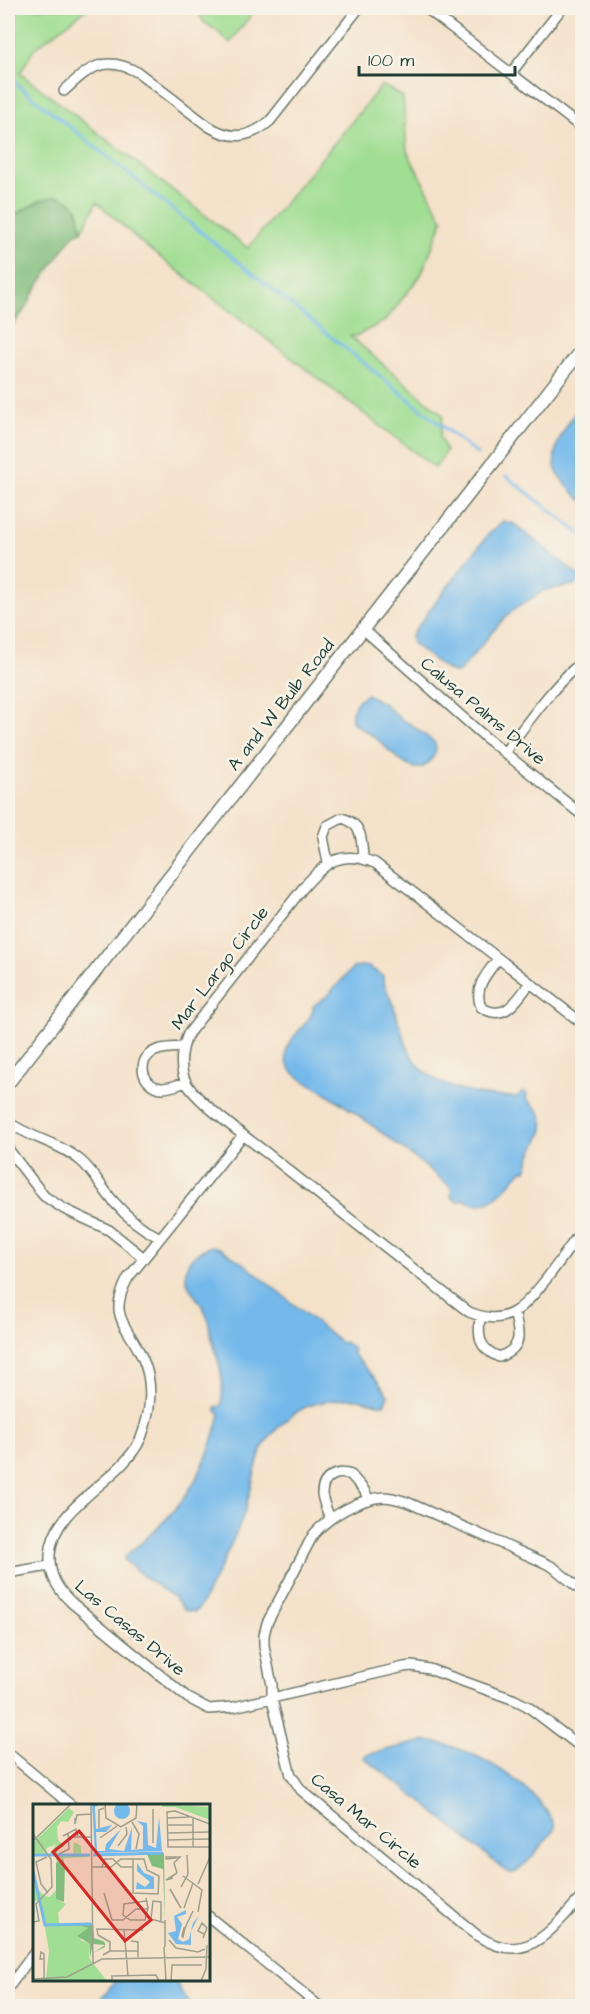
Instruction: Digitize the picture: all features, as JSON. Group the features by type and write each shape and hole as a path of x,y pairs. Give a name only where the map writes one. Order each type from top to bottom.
{"street":[{"path":"64,91 91,68 114,63 128,66 214,130 233,136 247,135 259,130 270,121 359,8"},
{"path":"426,8 582,128"},
{"path":"511,73 562,8"},
{"name":"A and W Bulb Road","path":"8,1083 582,349"},
{"name":"Calusa Palms Drive","path":"363,629 505,752 582,815"},
{"path":"505,752 558,686 582,663"},
{"path":"363,858 359,828 350,820 342,818 327,826 323,837 328,862 351,856 375,863 582,1023"},
{"name":"Mar Largo Circle","path":"186,1082 180,1062 182,1047 188,1034 313,875 328,862"},
{"path":"498,959 478,988 481,1007 497,1013 504,1012 518,1000 530,983"},
{"path":"182,1047 163,1048 151,1052 143,1062 143,1075 150,1084 161,1088 186,1082 194,1094 243,1135 469,1312 491,1318 503,1317 514,1312 526,1303 582,1230"},
{"path":"8,1122 70,1153 81,1161 129,1217 149,1233 160,1238"},
{"path":"8,1573 49,1566 50,1548 60,1524 124,1462 140,1441 150,1405 149,1380 142,1357 123,1326 119,1313 122,1288 243,1135"},
{"path":"8,1149 44,1196 64,1209 109,1230 144,1258"},
{"path":"480,1316 481,1342 487,1352 499,1357 511,1352 518,1342 514,1312"},
{"path":"330,1518 322,1496 328,1479 333,1475 340,1473 351,1475 369,1500"},
{"name":"Casa Mar Circle","path":"582,1591 553,1567 420,1507 394,1498 382,1497 369,1500 330,1518 321,1525 273,1612 264,1635 272,1699 291,1775 301,1790 488,1943 512,1949 534,1943 544,1936 582,1897"},
{"name":"Las Casas Drive","path":"49,1566 54,1582 72,1603 198,1704 209,1709 272,1699 404,1667 421,1667 527,1706 582,1748"},
{"path":"8,1753 70,1804"},
{"path":"210,1919 319,2007"},
{"path":"8,1988 33,1954"}],"green space":[{"path":"8,8 88,8 34,49 20,73 248,248 382,85 403,97 407,151 443,220 421,275 385,321 356,336 350,336 443,415 440,437 446,451 435,468 144,245 97,202 82,231 78,208 42,200 8,218"},
{"path":"195,8 256,8 230,43 204,22"},
{"path":"56,196 69,200 76,207 82,231 74,234 8,331 8,218 42,200"}],"water":[{"path":"582,403 582,501 557,472 555,454 561,436"},
{"path":"503,521 514,524 578,575 580,581 575,585 545,590 517,607 505,617 459,672 455,673 447,670 414,645 411,637 487,536"},
{"path":"367,694 384,704 403,721 435,743 434,755 424,767 417,768 402,762 377,739 353,723 354,706"},
{"path":"369,967 383,976 407,1047 422,1069 433,1078 460,1090 489,1096 517,1097 523,1091 527,1094 526,1099 541,1115 542,1133 526,1170 522,1170 503,1191 488,1202 480,1204 463,1199 458,1202 451,1197 452,1188 358,1115 296,1075 288,1065 287,1050 309,1018 313,1006 328,995 353,968"},
{"path":"212,1246 220,1248 247,1266 341,1343 345,1342 353,1349 353,1354 388,1395 384,1404 352,1399 311,1405 291,1416 272,1434 260,1454 235,1537 201,1605 195,1612 184,1610 175,1598 124,1560 126,1555 160,1525 187,1494 207,1457 214,1437 220,1414 216,1411 216,1407 221,1406 222,1397 221,1373 207,1315 189,1287 186,1276 187,1266 192,1258 203,1249"},
{"path":"423,1741 441,1743 479,1757 498,1768 533,1795 555,1825 554,1830 530,1860 514,1872 507,1871 364,1758 366,1755"},
{"path":"115,1981 176,1981 182,1995 194,2006 95,2006"}],"waterway":[{"path":"8,77 477,454"},
{"path":"506,476 582,535"}]}
